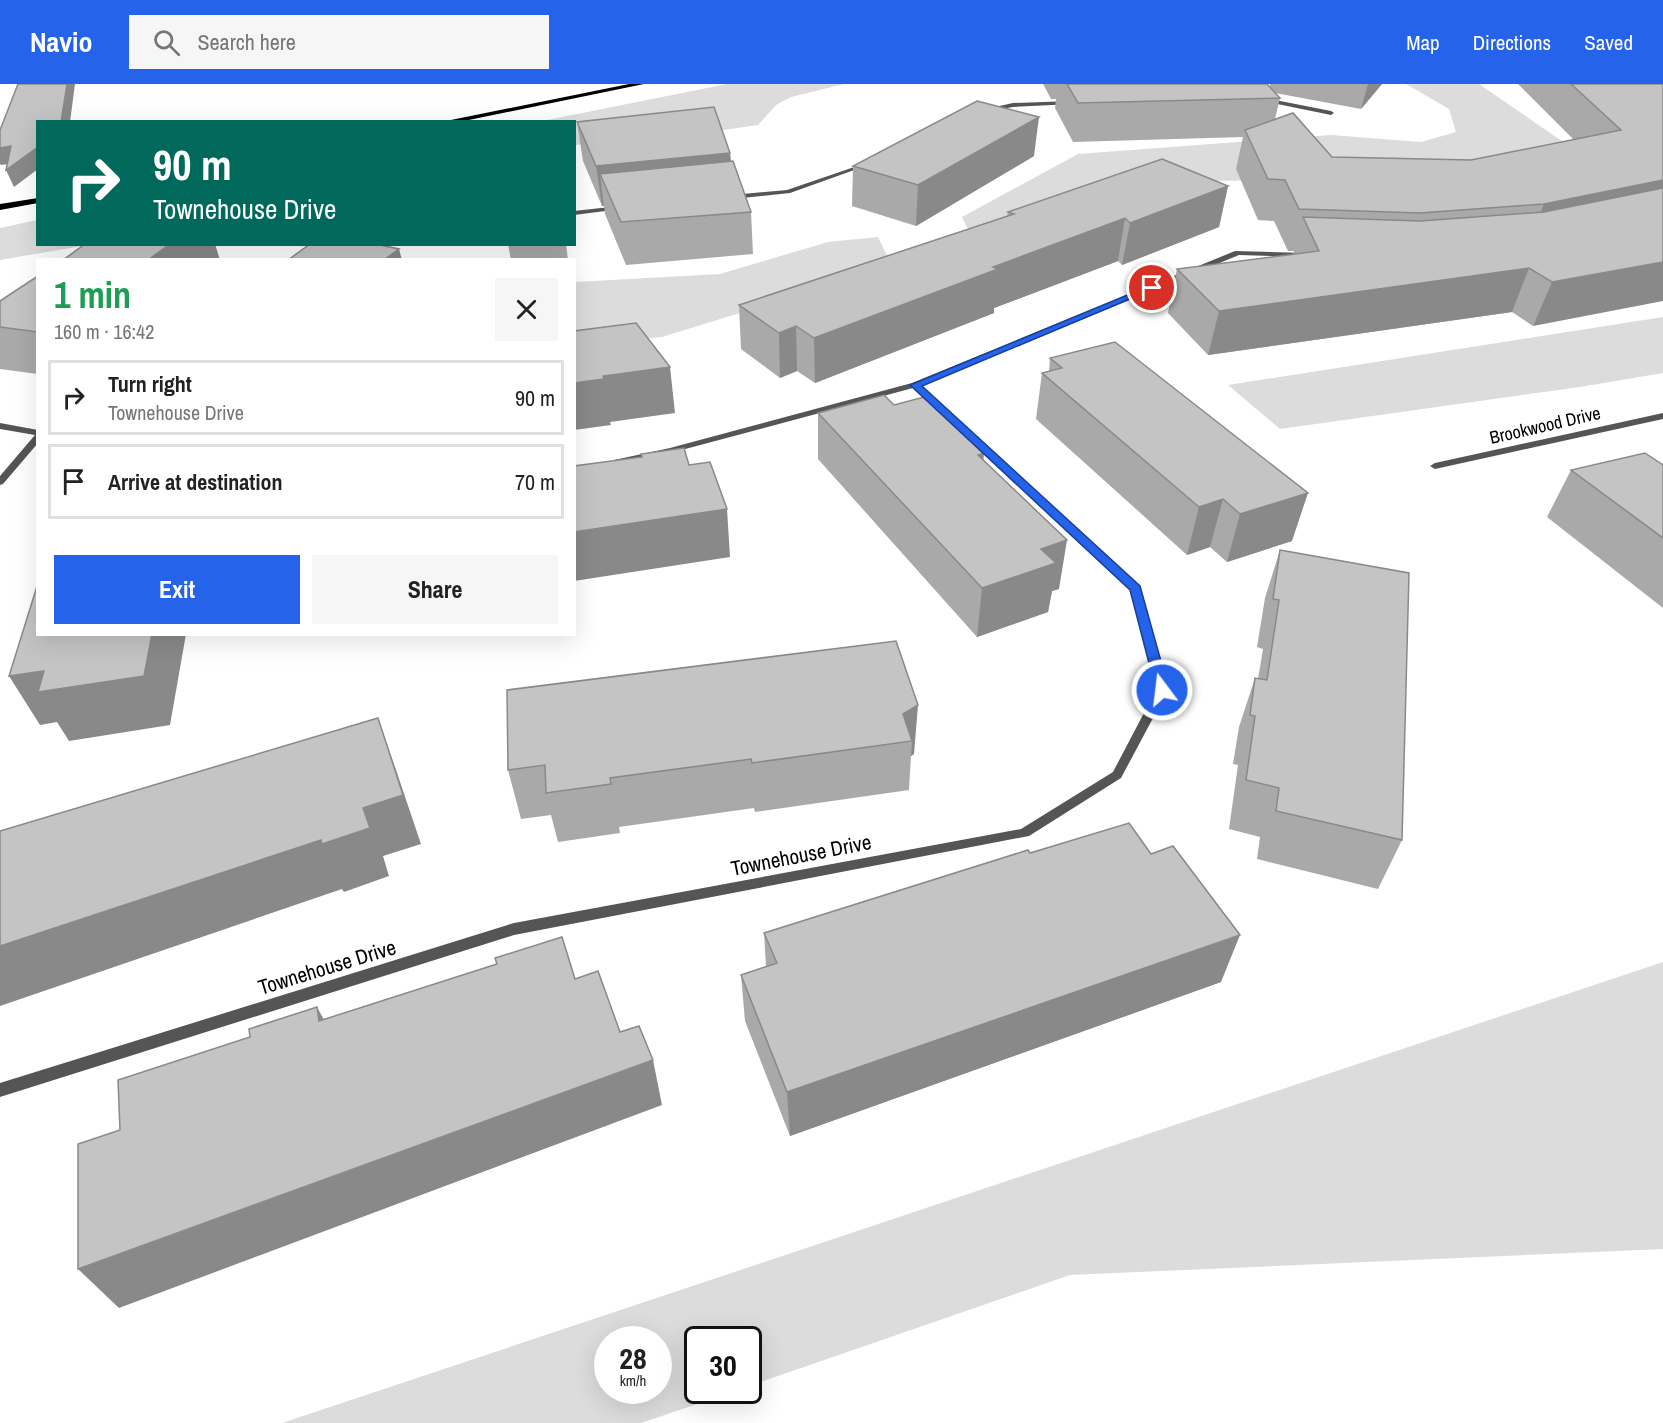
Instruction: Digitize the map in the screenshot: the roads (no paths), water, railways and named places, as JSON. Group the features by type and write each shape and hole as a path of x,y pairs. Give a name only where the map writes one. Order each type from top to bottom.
{"main road":[{"path":"454,120 640,84"},
{"path":"0,207 36,200"}],"street":[{"path":"1258,98 1331,113"},
{"path":"971,113 1013,105 1084,102"},
{"path":"729,198 788,192 875,160"},
{"path":"576,213 622,208"},
{"path":"607,464 671,450 915,385 1238,253 1317,256"},
{"name":"Townehouse Drive","path":"0,1089 514,929 1024,833 1117,775 1162,690 1136,589 915,385"},
{"name":"Brookwood Drive","path":"1435,466 1663,416"},
{"path":"0,426 36,435"},
{"path":"0,482 36,437"}]}
